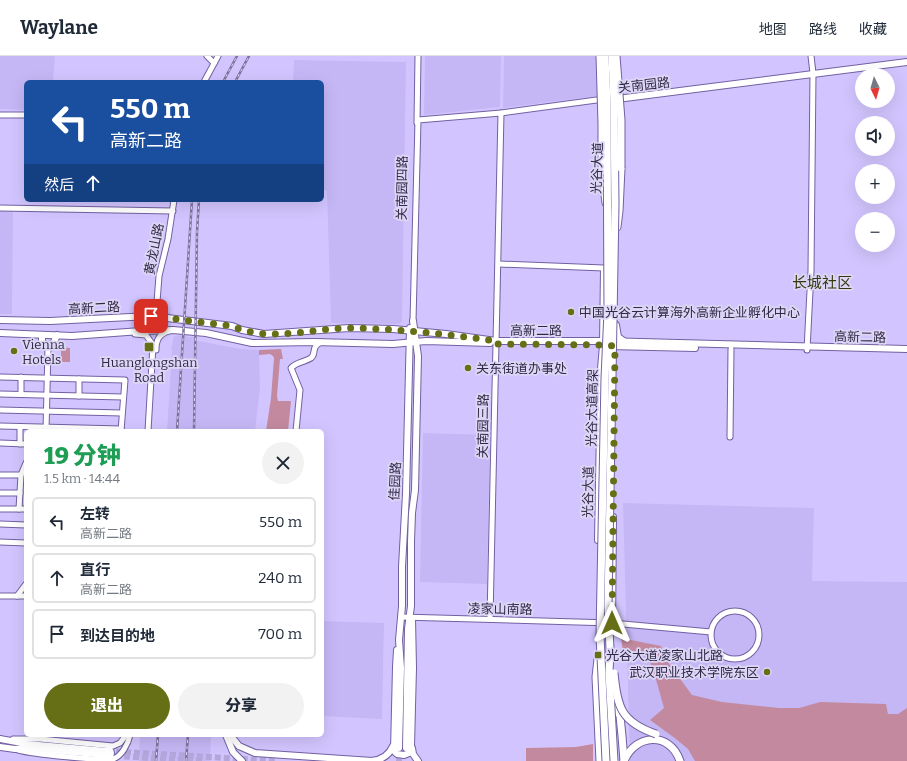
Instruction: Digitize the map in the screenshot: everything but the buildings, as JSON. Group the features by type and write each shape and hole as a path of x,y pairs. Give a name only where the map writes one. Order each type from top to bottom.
{"highway":[{"path":"600,56 602,171 607,209"},
{"name":"光谷大道高架","path":"605,56 607,103 608,311 605,378 600,636 605,761"},
{"name":"光谷大道高架","path":"612,56 615,205 608,607 610,649 609,673 615,761"},
{"path":"615,56 621,120 621,168 617,231"},
{"path":"610,649 616,696 624,713 630,720 639,726 663,736 675,744 682,753 684,761"},
{"path":"598,659 596,677 600,761"},
{"path":"612,699 620,716 624,761"},
{"path":"624,761 630,750 637,744 652,739 668,744 675,751 680,761"}],"main road":[{"name":"光谷大道","path":"605,56 609,98 607,209 601,369 597,622 605,761"},
{"name":"光谷大道","path":"615,56 618,98 611,637 615,761"},
{"name":"关南园路","path":"609,98 813,74 907,61"},
{"name":"高新二路","path":"0,320 50,321 151,316 226,325 264,334 337,328 392,329 446,334 496,342"},
{"path":"411,321 413,342"},
{"path":"616,326 618,338 626,342"},
{"name":"高新二路","path":"0,333 88,336 141,331 173,330 206,333 252,343 322,342 393,344 413,342 496,342 603,343 731,349 907,349"},
{"path":"42,335 42,342 48,347 54,342 57,335"},
{"name":"佳园路","path":"403,747 399,640 402,606 402,567 406,494 410,356 413,342"},
{"name":"佳园路","path":"403,747 408,629 411,606 412,513 415,490 418,356 413,342"},
{"name":"高新二路","path":"615,344 626,342 907,352"},
{"path":"227,737 233,752 242,761"},
{"path":"231,737 244,749 255,753 268,755 372,761 379,760 403,747 413,754 418,761"},
{"path":"1,739 27,744 107,753"},
{"path":"0,747 107,753"},
{"path":"260,761 263,757 268,755"}],"street":[{"path":"207,56 214,63"},
{"path":"205,80 218,56"},
{"name":"关南园四路","path":"411,321 414,129 418,120 418,56"},
{"path":"807,349 811,271 813,74 811,56"},
{"path":"418,120 501,113 609,98"},
{"name":"关南园三路","path":"490,619 499,264 501,113"},
{"path":"0,115 24,115"},
{"name":"黄龙山路","path":"157,302 159,276 168,239 174,202"},
{"path":"0,208 172,211"},
{"path":"499,264 604,268"},
{"path":"141,317 150,314 157,302"},
{"path":"157,302 159,310 164,316 170,319"},
{"path":"151,429 156,346 161,334 173,330"},
{"path":"128,333 146,335 153,345 148,429"},
{"path":"296,429 300,390 291,368 313,356 314,349 317,344 322,342"},
{"path":"0,426 46,429 48,347"},
{"path":"730,437 731,349"},
{"path":"0,377 125,380 121,429"},
{"path":"21,377 21,394"},
{"path":"79,379 79,396"},
{"path":"0,394 123,397"},
{"path":"0,410 122,413"},
{"path":"20,427 20,444"},
{"path":"0,443 24,444"},
{"path":"19,509 20,475 24,467"},
{"path":"0,475 20,475"},
{"path":"0,493 20,493"},
{"path":"0,509 24,509"},
{"path":"0,524 24,525"},
{"path":"0,542 24,543"},
{"path":"17,596 24,587"},
{"path":"0,597 24,597"},
{"path":"0,597 24,597"},
{"path":"733,610 742,611 749,615 759,628 760,636 754,651 741,659 733,659 726,658 714,647 711,640 711,632 713,624 718,617 733,610"},
{"name":"凌家山南路","path":"401,617 597,622 711,632"},
{"path":"124,737 120,743 112,746 107,753 112,760 120,754 129,741 130,737"}],"shaded area":[{"path":"0,56 55,56 53,80 24,80 24,110 0,109"},
{"path":"425,56 501,56 500,107 424,115"},
{"path":"504,56 602,56 606,95 503,108"},
{"path":"294,60 406,62 402,322 398,324 331,323 327,191 324,190 324,80 293,80"},
{"path":"0,211 13,211 12,314 0,314"},
{"path":"185,335 188,337 194,337 194,340 241,349 259,350 260,388 255,429 167,429 171,349 174,336"},
{"path":"61,347 70,348 70,362 61,362"},
{"path":"281,349 283,359 280,359 277,396 278,401 291,401 288,429 266,429 271,398 274,358 270,354 259,355 259,350"},
{"path":"423,433 490,435 487,584 420,582"},
{"name":"武汉职业技术学院东区","path":"623,503 814,508 812,581 907,582 907,761 630,761"},
{"path":"324,621 384,623 382,719 324,716"},
{"path":"621,638 661,646 667,661 692,695 722,702 779,708 799,708 820,702 886,704 888,714 898,714 907,708 907,761 695,761 688,749 650,720 664,708 653,669 648,657 623,652"},
{"path":"140,737 211,737 210,761 139,761"},
{"path":"593,744 593,761 526,761 526,748 576,747"}],"tunnel":[{"path":"399,749 399,761"},
{"path":"107,751 277,761"},
{"path":"115,756 202,761"}],"railway":[{"path":"224,80 237,56"},
{"path":"236,80 249,56"},
{"path":"177,429 192,202"},
{"path":"194,429 197,232 199,202"},
{"path":"156,761 158,737"},
{"path":"186,761 188,737"}],"place":[{"name":"中国光谷云计算海外高新企业孵化中心","path":"571,312"},
{"name":"Huanglongshan Road","path":"149,347"},
{"name":"Vienna Hotels","path":"14,351"},
{"name":"关东街道办事处","path":"468,368"},
{"name":"光谷大道凌家山北路","path":"598,655"},
{"name":"武汉职业技术学院东区","path":"767,672"}],"district":[{"name":"长城社区","path":"822,283"}],"route":[{"path":"151,316 232,326 253,333 264,334 337,328 392,329 459,335 496,341 496,344 615,346 612,623"}]}
